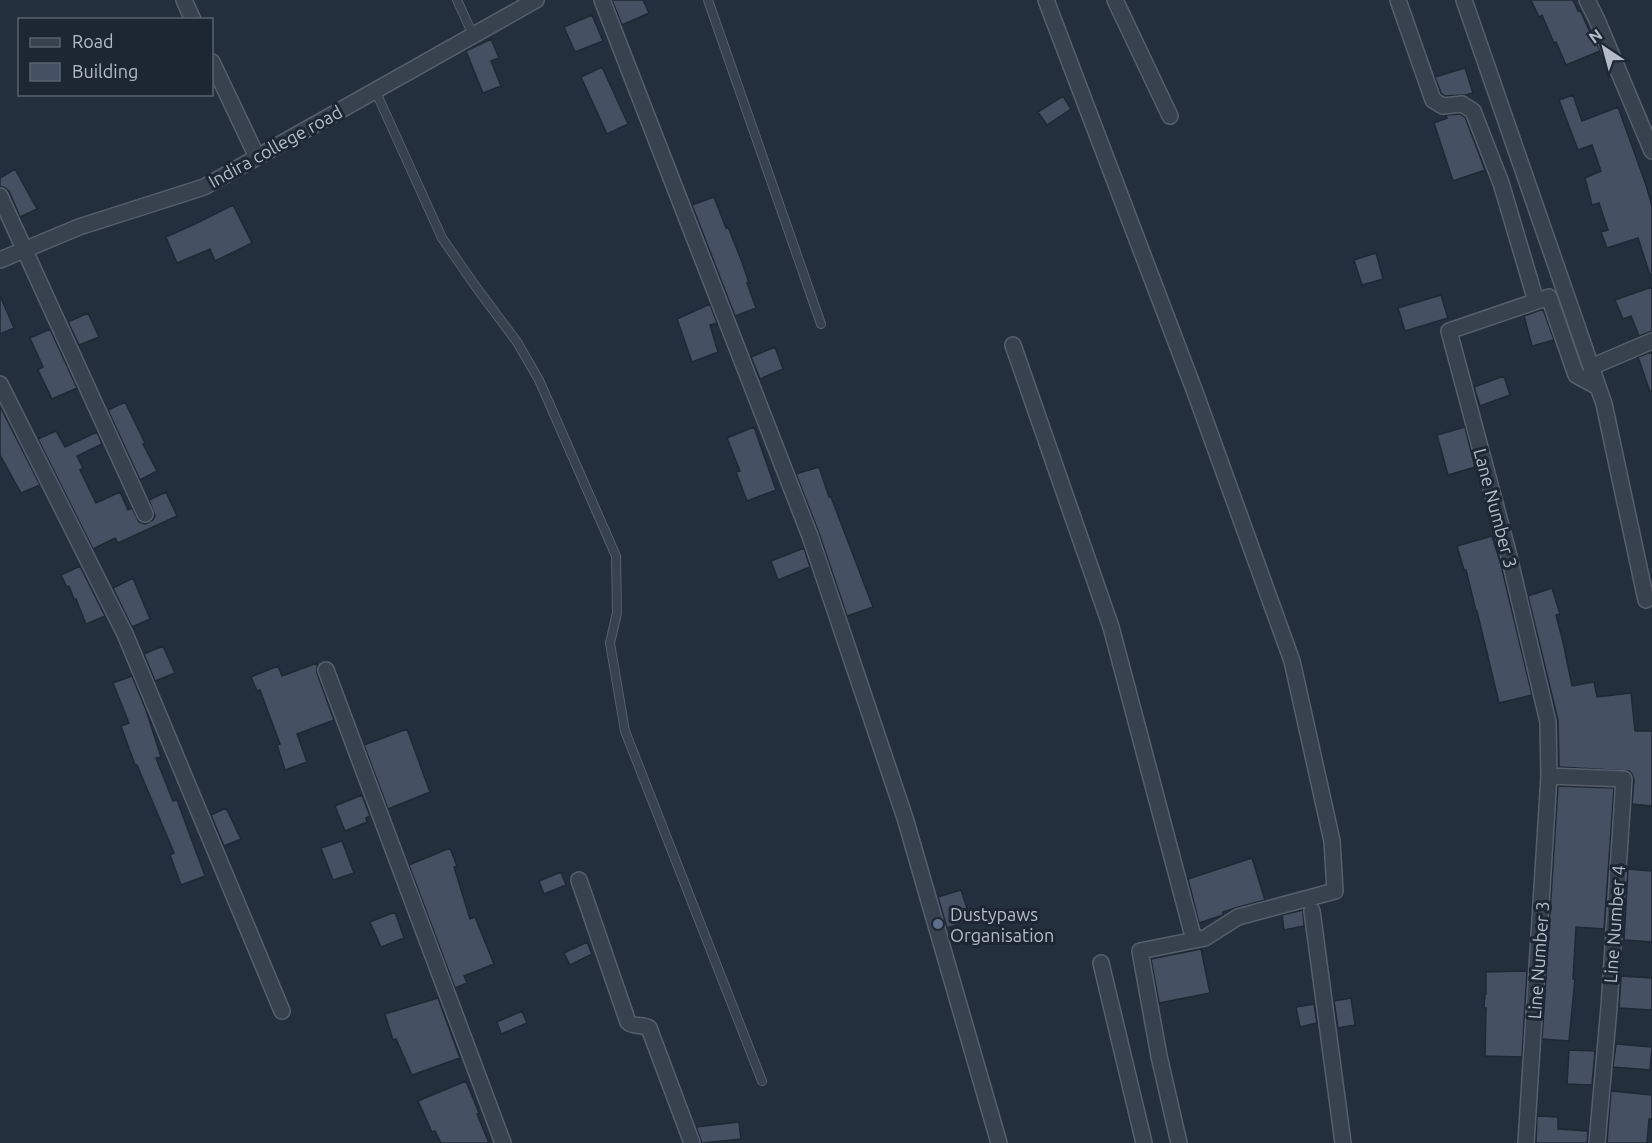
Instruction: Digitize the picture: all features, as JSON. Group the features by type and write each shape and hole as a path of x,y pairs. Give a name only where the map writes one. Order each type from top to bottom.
{"street":[{"path":"184,0 192,18"},
{"name":"Indira college road","path":"0,260 79,227 204,187 536,0"},
{"path":"602,0 810,537 905,818 999,1143"},
{"path":"1046,0 1195,392 1292,661 1332,841 1335,891 1238,917 1205,938 1140,951 1159,1056 1179,1143"},
{"path":"1115,0 1170,116"},
{"path":"1398,0 1433,100 1443,106 1462,104 1473,111 1501,183 1536,302 1549,297 1576,375 1598,387"},
{"path":"1464,0 1604,404 1646,600"},
{"path":"1587,0 1652,152"},
{"path":"213,64 257,157"},
{"path":"0,196 145,514"},
{"name":"Lane Number 3","path":"1536,302 1449,331 1508,552 1548,722 1550,776"},
{"path":"1591,367 1652,341"},
{"path":"1013,345 1112,627 1194,940"},
{"path":"0,384 125,634 282,1011"},
{"path":"326,670 503,1143"},
{"name":"Line Number 3","path":"1526,1143 1550,776"},
{"name":"Line Number 4","path":"1550,776 1624,779 1609,1007 1597,1143"},
{"path":"579,880 628,1022 634,1026 644,1025 649,1028 692,1143"},
{"path":"1312,911 1343,1143"},
{"path":"1101,963 1144,1143"}],"lane":[{"path":"457,0 472,35"},
{"path":"708,0 821,324"},
{"path":"375,90 442,238 517,342 539,380 616,556 616,614 610,643 625,731 762,1081"}],"building":[{"path":"612,0 643,0 649,13 622,25"},
{"path":"1531,0 1573,0 1600,51 1566,65 1542,15 1539,17"},
{"path":"592,15 603,41 575,52 564,27"},
{"path":"491,39 499,58 491,61 501,86 483,93 466,51"},
{"path":"602,67 628,124 607,134 581,77"},
{"path":"1465,68 1473,93 1445,96 1441,93 1435,77"},
{"path":"1573,95 1582,121 1618,107 1652,206 1652,274 1650,275 1638,238 1607,248 1601,232 1608,230 1599,203 1592,205 1585,178 1601,171 1592,145 1578,150 1559,100"},
{"path":"1063,96 1071,109 1047,125 1038,112"},
{"path":"1460,114 1465,117 1485,170 1453,181 1434,123 1447,118 1446,115"},
{"path":"15,169 37,209 20,217 9,191 0,186 0,178"},
{"path":"714,197 742,262 756,308 735,316 692,205"},
{"path":"233,205 252,243 215,261 210,249 177,263 166,237"},
{"path":"1376,253 1383,279 1362,285 1354,260"},
{"path":"1652,287 1652,331 1639,336 1631,316 1623,319 1615,300"},
{"path":"1441,295 1448,318 1405,331 1398,308"},
{"path":"0,296 14,328 0,334"},
{"path":"710,304 717,323 710,325 718,352 692,362 677,319"},
{"path":"1543,309 1554,340 1532,346 1524,316"},
{"path":"88,313 99,337 79,345 68,322"},
{"path":"50,329 77,388 52,399 38,370 43,367 30,338"},
{"path":"775,347 783,369 760,379 751,357"},
{"path":"1652,352 1652,391 1650,392 1638,357"},
{"path":"1504,376 1510,395 1480,406 1474,387"},
{"path":"125,402 157,471 140,480 108,410"},
{"path":"0,406 40,485 21,493 0,455"},
{"path":"754,427 776,490 747,501 736,472 740,471 727,438"},
{"path":"1465,427 1475,467 1448,475 1437,435"},
{"path":"56,431 65,447 97,432 102,444 77,456 83,468 80,470 96,503 120,492 128,510 132,508 139,522 145,524 153,520 155,516 149,500 166,492 177,516 118,543 115,538 93,549 38,439"},
{"path":"819,467 873,607 847,616 796,474"},
{"path":"1492,536 1532,695 1499,703 1477,611 1457,546"},
{"path":"804,548 810,567 778,580 771,561"},
{"path":"80,566 105,616 86,624 76,599 61,575"},
{"path":"133,578 150,619 132,627 113,588"},
{"path":"1552,588 1560,614 1556,615 1572,686 1594,682 1597,697 1631,693 1635,731 1652,731 1652,806 1632,804 1634,779 1629,771 1559,767 1558,720 1528,596"},
{"path":"163,646 175,673 155,681 144,654"},
{"path":"317,663 317,673 334,720 297,734 307,762 285,770 277,745 280,744 260,690 257,691 251,677 278,666 282,676"},
{"path":"132,676 161,757 156,758 173,801 177,800 205,876 181,885 170,855 174,853 137,765 135,765 121,726 129,723 113,683"},
{"path":"407,729 430,792 388,809 364,745"},
{"path":"1558,786 1614,788 1604,929 1576,927 1573,979 1575,979 1569,1041 1542,1039"},
{"path":"362,795 370,816 366,818 367,822 345,831 335,806"},
{"path":"226,808 241,839 224,846 211,815"},
{"path":"342,841 354,873 333,880 321,848"},
{"path":"450,848 457,866 454,867 470,919 475,917 494,964 464,976 467,983 455,988 409,865"},
{"path":"1252,858 1265,900 1223,912 1223,915 1199,923 1188,879"},
{"path":"1628,869 1652,871 1652,942 1624,940"},
{"path":"561,872 566,885 544,894 539,881"},
{"path":"961,890 971,920 947,928 938,897"},
{"path":"1303,910 1304,926 1284,930 1282,915"},
{"path":"395,912 404,938 381,947 370,922"},
{"path":"587,942 592,954 570,965 564,953"},
{"path":"1201,949 1210,993 1159,1003 1151,959"},
{"path":"1527,971 1522,1057 1485,1056 1486,972"},
{"path":"1621,976 1652,978 1652,1010 1619,1008"},
{"path":"438,998 460,1058 412,1075 396,1039 393,1040 385,1014"},
{"path":"1351,998 1355,1025 1338,1028 1334,1001"},
{"path":"1314,1004 1317,1023 1300,1027 1296,1007"},
{"path":"522,1011 527,1023 501,1034 497,1022"},
{"path":"1616,1044 1652,1047 1650,1070 1613,1067"},
{"path":"1569,1050 1595,1051 1592,1085 1567,1084"},
{"path":"466,1081 489,1143 441,1143 435,1131 432,1132 418,1101"},
{"path":"1611,1091 1652,1095 1652,1119 1649,1119 1647,1143 1607,1143"},
{"path":"1537,1116 1558,1117 1558,1129 1588,1131 1587,1143 1536,1143"},
{"path":"739,1122 741,1139 702,1143 696,1127"}],"place":[{"name":"Dustypaws Organisation","path":"938,924"}]}
